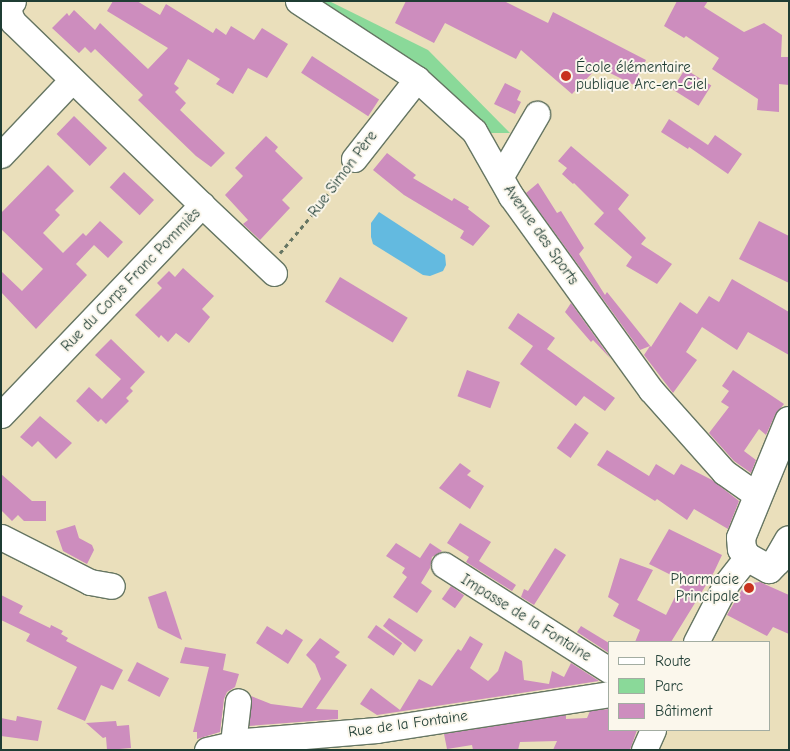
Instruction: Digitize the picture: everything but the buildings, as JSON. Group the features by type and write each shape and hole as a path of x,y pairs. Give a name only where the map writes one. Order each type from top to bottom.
{"main road":[{"path":"789,421 741,538 742,549 768,569 777,561 789,540"}],"street":[{"name":"Avenue des Sports","path":"298,1 417,79 474,130 501,176 510,196 651,390 724,472 758,496"},
{"name":"Rue du Corps Franc Pommiès","path":"1,416 202,205 72,81 13,12"},
{"name":"Rue Simon Père","path":"354,159 417,79"},
{"path":"1,155 72,81"},
{"path":"501,176 537,114"},
{"path":"202,205 271,270"},
{"path":"1,537 90,582 112,586"},
{"name":"Impasse de la Fontaine","path":"444,565 608,669"},
{"path":"697,641 726,584 768,569"},
{"name":"Rue de la Fontaine","path":"207,750 233,743 377,730 608,694"},
{"path":"233,743 238,701"},
{"path":"644,750 653,731"}],"path":[{"name":"Rue Simon Père","path":"271,270 354,159"}],"green space":[{"path":"311,1 329,1 428,50 510,133 489,133"}],"water":[{"path":"379,212 445,255 446,265 443,271 430,276 423,275 373,244 371,223"}],"place":[{"name":"École élémentaire publique Arc-en-Ciel","path":"566,76"},
{"name":"Pharmacie Principale","path":"749,588"}]}
